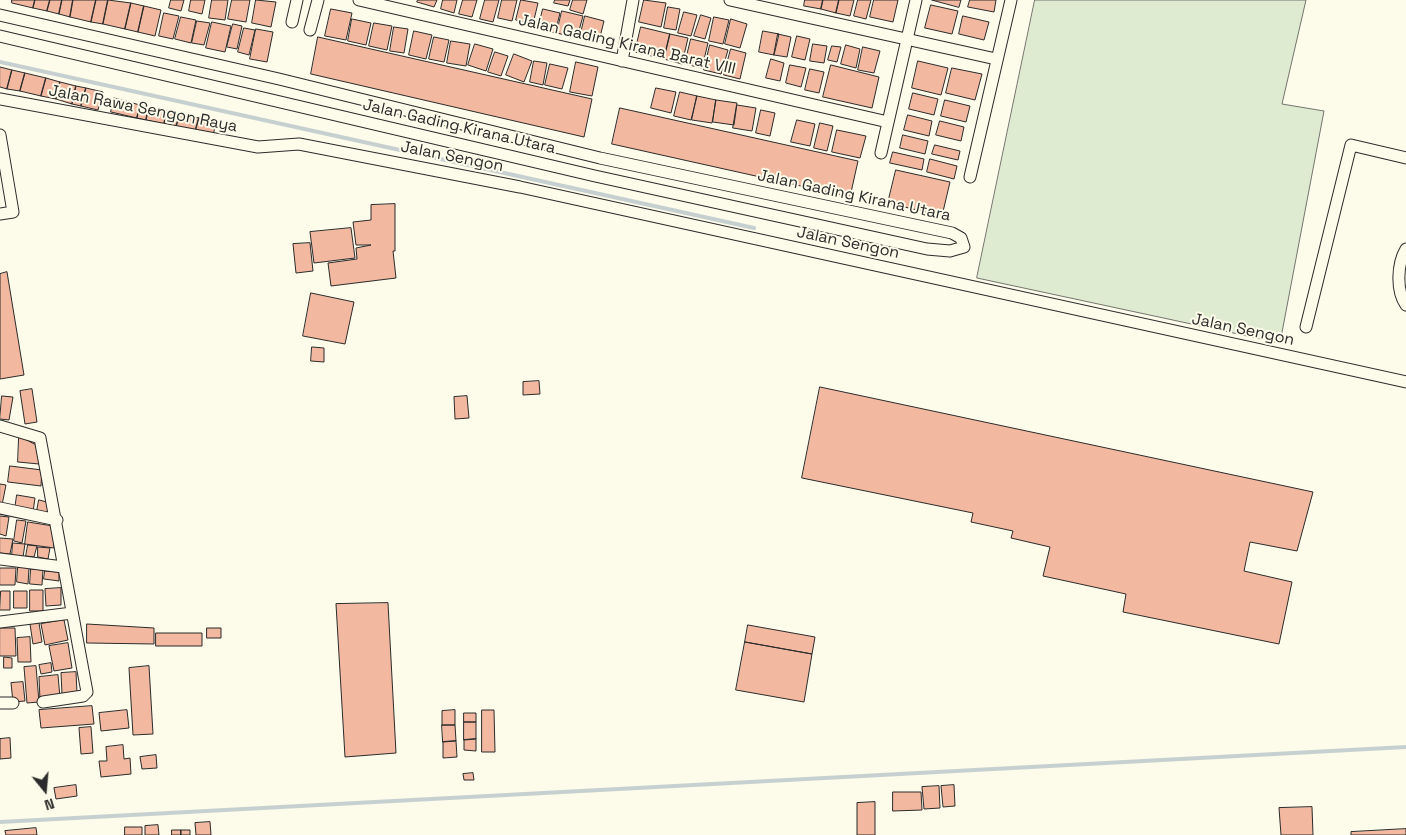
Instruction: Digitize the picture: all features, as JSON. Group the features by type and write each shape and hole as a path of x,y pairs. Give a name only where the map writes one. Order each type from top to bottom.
{"street":[{"path":"292,22 297,0"},
{"path":"310,30 318,0"},
{"name":"Jalan Gading Kirana Barat VIII","path":"359,0 888,122"},
{"path":"622,61 633,0"},
{"path":"730,0 996,59"},
{"path":"881,153 909,39 916,0"},
{"path":"970,177 1011,0"},
{"name":"Jalan Gading Kirana Utara","path":"0,15 279,79 600,158 952,233 961,238 964,242 964,247 958,250 942,251 595,176 0,36"},
{"path":"273,100 279,79"},
{"path":"293,105 297,84"},
{"name":"Jalan Rawa Sengon Raya","path":"0,98 258,147 281,144"},
{"path":"0,135 13,212 0,214"},
{"name":"Jalan Sengon","path":"281,144 299,144 520,187 1406,382"},
{"path":"1306,327 1351,145 1406,158"},
{"path":"595,176 600,158"},
{"path":"868,235 872,216"},
{"path":"1406,249 1401,257 1399,267 1401,295 1406,305"},
{"path":"0,426 40,438 57,520 63,567 87,693 83,696 43,702"},
{"path":"0,508 57,520"},
{"path":"0,559 63,567"},
{"path":"0,622 72,614"},
{"path":"0,703 14,703"}],"green space":[{"path":"1035,0 1306,0 1282,104 1324,111 1280,343 977,278"}],"building":[{"path":"12,0 35,0 33,8 12,3"},
{"path":"35,0 50,0 47,11 33,8"},
{"path":"50,0 62,0 59,14 47,11"},
{"path":"62,0 73,0 70,17 59,14"},
{"path":"73,0 96,0 91,22 70,17"},
{"path":"96,0 108,0 103,24 91,22"},
{"path":"108,0 131,3 125,29 103,24"},
{"path":"171,0 184,0 181,11 169,8"},
{"path":"191,0 205,0 202,14 189,11"},
{"path":"212,0 228,0 225,20 209,18"},
{"path":"232,0 250,0 246,22 228,19"},
{"path":"256,0 276,2 271,27 252,23"},
{"path":"418,0 437,0 434,7 417,2"},
{"path":"443,0 457,0 454,13 441,9"},
{"path":"463,0 477,0 472,17 459,14"},
{"path":"485,0 499,0 493,22 480,19"},
{"path":"502,0 517,0 512,21 498,18"},
{"path":"521,0 538,3 533,24 516,20"},
{"path":"555,0 570,0 568,6 554,3"},
{"path":"573,0 587,0 583,14 570,10"},
{"path":"644,0 666,3 661,27 639,22"},
{"path":"805,0 823,0 821,9 804,6"},
{"path":"823,0 839,0 836,13 821,9"},
{"path":"839,0 854,0 850,16 836,13"},
{"path":"858,0 871,0 866,19 854,16"},
{"path":"874,0 898,0 893,22 870,17"},
{"path":"932,0 961,0 959,7"},
{"path":"970,0 996,0 994,12 968,7"},
{"path":"131,3 144,6 138,32 125,29"},
{"path":"931,5 958,11 952,34 925,28"},
{"path":"144,6 161,10 155,36 138,32"},
{"path":"668,7 680,9 676,30 664,28"},
{"path":"331,9 352,13 346,40 325,36"},
{"path":"543,9 560,13 555,33 538,29"},
{"path":"562,11 583,16 577,38 557,33"},
{"path":"684,12 697,15 691,36 678,33"},
{"path":"164,13 179,16 173,39 159,36"},
{"path":"701,15 711,18 705,39 694,36"},
{"path":"585,16 604,21 599,41 580,37"},
{"path":"963,16 989,22 984,40 959,34"},
{"path":"181,17 196,20 191,43 175,39"},
{"path":"714,17 729,20 723,44 709,41"},
{"path":"352,19 371,23 366,45 348,41"},
{"path":"731,19 747,24 740,48 725,44"},
{"path":"197,21 210,23 204,45 192,43"},
{"path":"212,22 231,26 225,52 206,48"},
{"path":"374,23 392,26 387,50 369,46"},
{"path":"233,24 242,26 237,49 227,47"},
{"path":"394,27 408,29 404,53 390,51"},
{"path":"641,27 670,34 664,59 635,52"},
{"path":"244,28 255,30 249,55 238,52"},
{"path":"256,29 273,32 267,62 250,59"},
{"path":"414,31 432,35 426,59 409,55"},
{"path":"763,31 779,34 774,55 759,52"},
{"path":"670,34 688,38 682,64 664,59"},
{"path":"778,34 791,37 787,57 774,55"},
{"path":"797,36 810,39 805,60 792,57"},
{"path":"318,37 592,99 584,137 311,74"},
{"path":"434,37 449,40 444,62 429,59"},
{"path":"691,39 708,43 702,68 685,64"},
{"path":"451,41 470,44 466,66 447,63"},
{"path":"475,44 493,49 486,71 468,65"},
{"path":"813,44 827,46 824,63 810,61"},
{"path":"710,45 728,50 721,74 704,70"},
{"path":"846,45 860,49 856,68 841,64"},
{"path":"832,46 841,47 837,62 828,60"},
{"path":"863,47 880,51 874,73 858,70"},
{"path":"731,49 746,53 740,79 724,75"},
{"path":"495,52 508,56 501,76 488,72"},
{"path":"514,54 532,61 524,82 506,75"},
{"path":"771,59 784,63 780,81 766,78"},
{"path":"534,61 547,63 543,85 530,82"},
{"path":"918,61 948,68 941,95 912,88"},
{"path":"576,62 598,67 592,96 570,92"},
{"path":"550,64 568,68 562,89 545,85"},
{"path":"790,65 806,68 801,87 786,83"},
{"path":"831,65 879,77 872,108 823,97"},
{"path":"0,67 12,70 7,89 0,87"},
{"path":"952,68 982,74 975,100 946,93"},
{"path":"810,69 824,72 819,93 805,90"},
{"path":"12,70 25,73 20,91 7,89"},
{"path":"25,73 46,78 41,96 20,91"},
{"path":"46,78 60,82 56,99 41,96"},
{"path":"60,82 76,86 72,104 56,99"},
{"path":"76,86 86,88 81,106 72,104"},
{"path":"86,88 103,92 98,110 81,106"},
{"path":"656,88 676,92 671,113 651,108"},
{"path":"680,92 697,96 691,120 674,116"},
{"path":"913,93 938,99 934,115 909,109"},
{"path":"697,96 716,100 712,123 692,120"},
{"path":"114,98 140,105 137,118 111,112"},
{"path":"716,100 737,103 734,125 713,122"},
{"path":"945,100 970,106 966,122 941,116"},
{"path":"140,105 149,107 146,120 137,118"},
{"path":"737,105 756,108 752,131 733,128"},
{"path":"149,107 167,111 164,124 146,120"},
{"path":"620,108 858,161 850,197 612,144"},
{"path":"761,110 775,113 770,136 756,133"},
{"path":"167,111 180,114 176,127 164,124"},
{"path":"180,114 199,118 195,132 176,127"},
{"path":"908,115 932,121 929,136 904,130"},
{"path":"199,118 216,122 213,136 195,132"},
{"path":"797,120 815,124 810,146 791,142"},
{"path":"940,121 964,127 961,141 936,135"},
{"path":"820,123 833,126 827,151 814,148"},
{"path":"837,130 866,136 860,158 832,152"},
{"path":"903,135 928,141 925,154 900,148"},
{"path":"935,145 960,151 958,160 932,154"},
{"path":"893,152 924,159 922,170 890,163"},
{"path":"930,159 957,166 954,179 927,172"},
{"path":"896,170 950,182 942,216 888,203"},
{"path":"395,204 395,251 393,251 396,278 331,286 328,263 357,259 356,248 371,245 356,245 353,222 371,220 371,205"},
{"path":"351,228 355,258 314,263 310,232"},
{"path":"310,243 313,271 296,273 293,244"},
{"path":"7,272 24,375 0,379 0,274"},
{"path":"311,293 354,302 345,344 303,336"},
{"path":"312,347 324,348 324,362 311,361"},
{"path":"539,381 540,394 523,395 523,382"},
{"path":"820,387 1313,492 1297,551 1250,542 1244,571 1292,582 1279,644 1123,612 1126,594 1043,576 1050,547 1011,538 1013,531 971,522 973,513 802,478"},
{"path":"32,389 37,422 25,424 20,391"},
{"path":"2,396 13,397 9,420 0,419"},
{"path":"467,396 469,418 455,419 454,397"},
{"path":"19,436 40,447 39,464 18,462"},
{"path":"10,466 42,470 41,486 8,482"},
{"path":"0,484 6,485 2,505 0,505"},
{"path":"17,495 35,498 33,512 15,509"},
{"path":"39,500 51,503 49,513 37,511"},
{"path":"0,516 9,517 6,536 0,534"},
{"path":"17,520 26,521 22,543 14,541"},
{"path":"28,522 53,526 54,548 25,544"},
{"path":"0,538 13,539 10,554 0,553"},
{"path":"13,543 25,544 23,557 12,556"},
{"path":"28,545 37,546 34,557 26,556"},
{"path":"38,547 50,548 48,559 38,557"},
{"path":"18,567 29,568 28,584 17,582"},
{"path":"0,568 16,568 15,585 0,585"},
{"path":"31,569 43,570 42,585 30,584"},
{"path":"45,571 59,572 59,581 44,579"},
{"path":"61,588 61,605 46,606 45,589"},
{"path":"30,590 43,590 43,611 30,611"},
{"path":"1,591 10,591 10,610 0,610"},
{"path":"14,591 27,591 27,608 14,608"},
{"path":"388,603 396,753 345,757 336,604"},
{"path":"64,620 68,640 45,645 41,624"},
{"path":"39,623 42,642 33,644 30,624"},
{"path":"87,624 154,628 154,644 87,643"},
{"path":"748,625 815,637 812,654 745,642"},
{"path":"0,628 15,628 16,656 0,656"},
{"path":"207,628 221,628 221,638 207,638"},
{"path":"156,633 202,633 202,646 156,646"},
{"path":"30,637 31,662 18,662 17,638"},
{"path":"745,642 812,654 804,702 736,690"},
{"path":"68,643 72,668 54,671 49,646"},
{"path":"4,657 12,658 12,668 4,668"},
{"path":"51,663 52,672 41,674 39,665"},
{"path":"36,666 39,702 27,703 24,667"},
{"path":"149,666 153,734 133,735 129,668"},
{"path":"76,672 77,693 62,694 61,673"},
{"path":"58,675 60,698 40,700 39,677"},
{"path":"23,682 25,701 13,702 11,683"},
{"path":"92,706 94,724 41,728 39,710"},
{"path":"127,710 129,728 101,731 99,713"},
{"path":"455,710 455,725 442,725 442,711"},
{"path":"482,710 494,710 495,752 482,752"},
{"path":"464,713 476,713 476,722 464,722"},
{"path":"464,722 476,722 476,739 464,740"},
{"path":"442,725 455,725 456,741 443,742"},
{"path":"91,727 93,753 81,754 79,728"},
{"path":"10,738 11,758 0,759 0,739"},
{"path":"476,739 476,751 464,750 464,740"},
{"path":"456,741 457,757 443,758 443,742"},
{"path":"123,745 124,759 130,758 131,774 101,777 99,761 107,761 106,747"},
{"path":"156,755 157,768 142,769 140,757"},
{"path":"473,773 474,780 464,780 463,774"},
{"path":"76,785 77,796 56,799 54,788"},
{"path":"954,785 955,806 943,807 941,786"},
{"path":"939,786 940,808 924,809 922,787"},
{"path":"893,792 921,792 922,810 893,811"},
{"path":"875,802 875,835 857,835 857,803"},
{"path":"1312,807 1313,835 1281,835 1279,808"},
{"path":"210,822 211,835 196,835 195,823"},
{"path":"158,825 159,835 145,835 145,826"},
{"path":"125,827 142,827 142,835 125,835"},
{"path":"36,828 37,835 6,835 5,831"},
{"path":"1406,829 1406,835 1351,835 1351,832"},
{"path":"172,830 181,830 181,835 172,835"},
{"path":"181,830 190,830 190,835 181,835"}],"waterway":[{"path":"0,62 754,228"},
{"path":"0,822 1406,747"}]}
